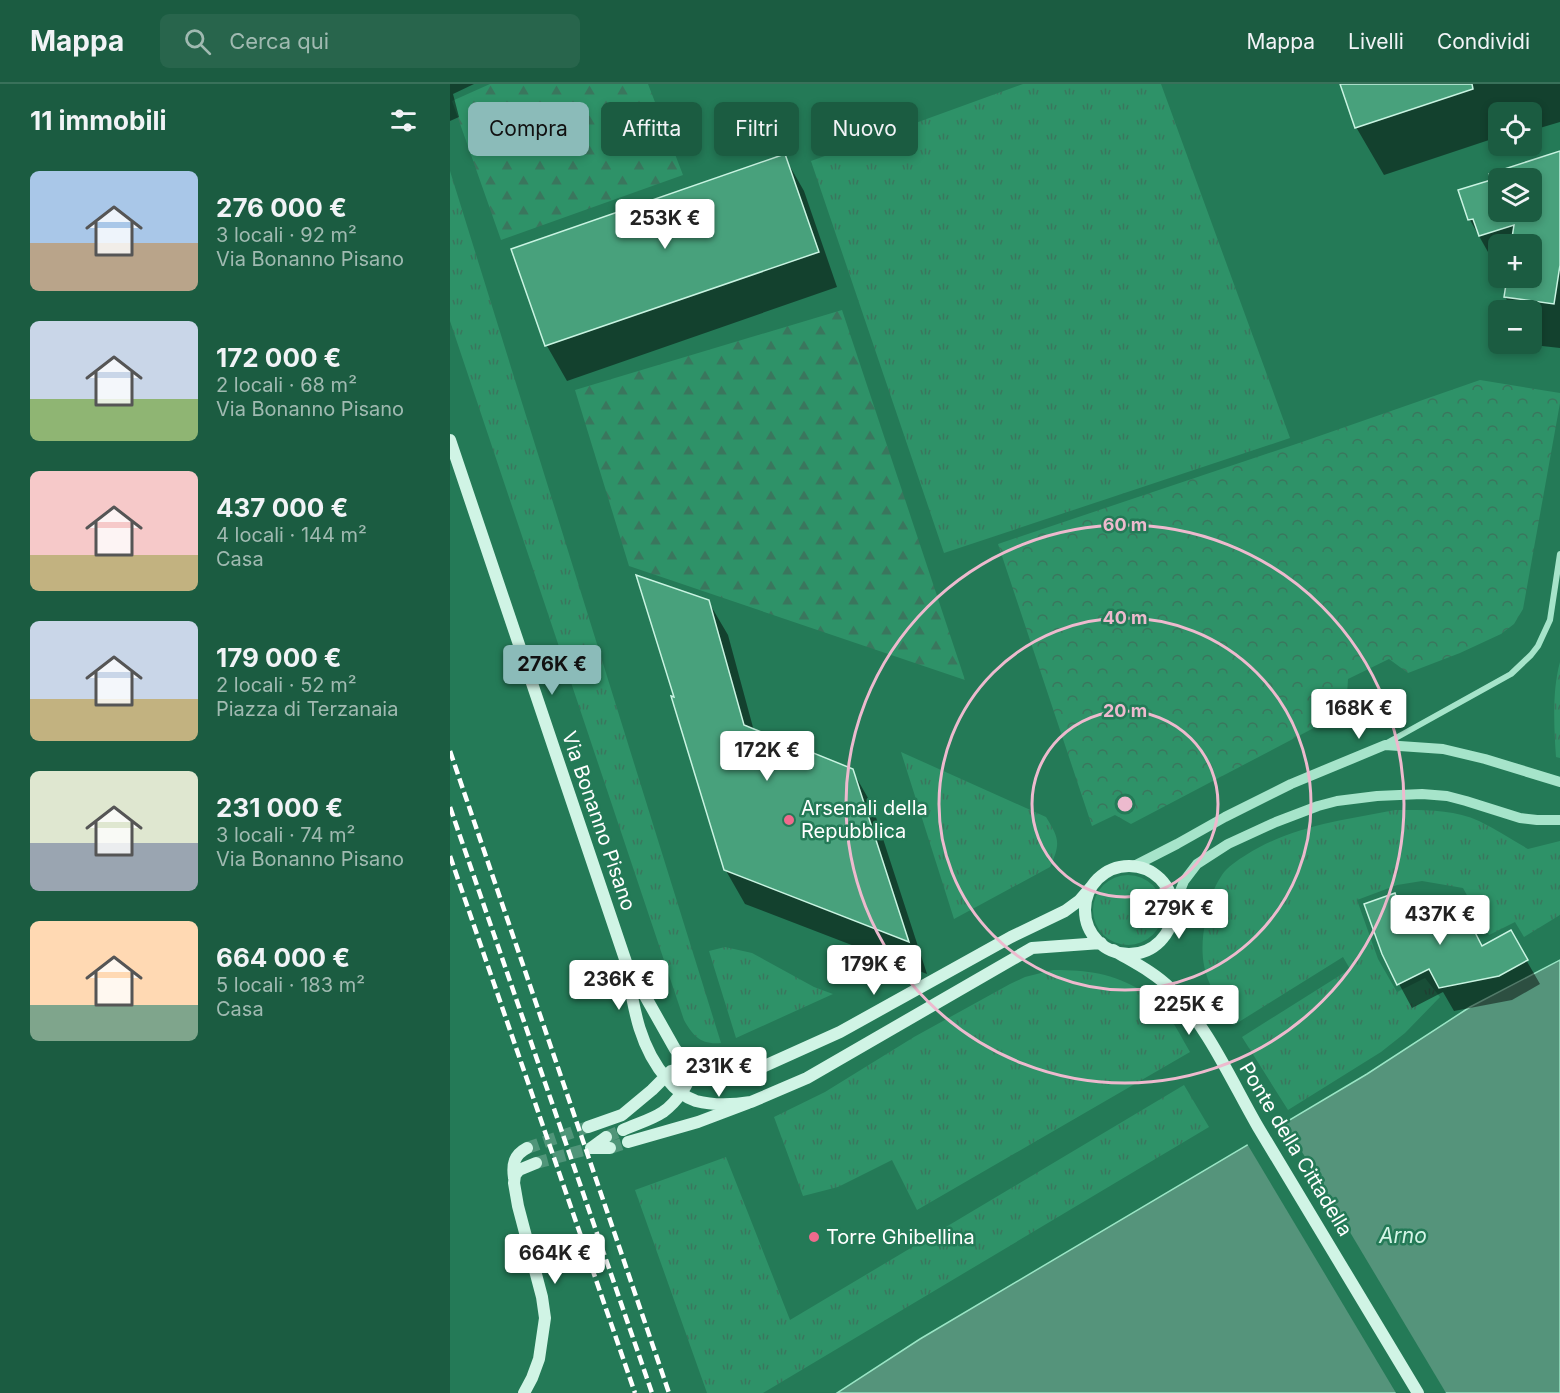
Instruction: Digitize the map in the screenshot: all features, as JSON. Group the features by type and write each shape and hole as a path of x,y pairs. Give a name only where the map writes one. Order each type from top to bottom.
{"main road":[{"name":"Via Bonanno Pisano","path":"450,440 626,962 634,1008 648,1050 665,1077 681,1092 694,1100 731,1105 751,1102"},
{"path":"588,1128 622,1115 671,1071 693,1068 720,1075 735,1075 759,1069 840,1032 1011,937 1065,911 1080,900 1092,886 1098,879 1106,872 1134,866 1150,872 1162,881 1172,900 1172,919 1166,933 1155,945 1133,953 1117,952 1101,943 1091,932 1085,914 1086,900 1092,886"},
{"path":"693,1068 676,1100 663,1112 626,1136 698,1122 807,1078 1032,948 1101,943"},
{"name":"Ponte della Cittadella","path":"1113,950 1164,981 1182,1000 1211,1043 1418,1393"},
{"path":"626,962 675,1049 693,1068"},
{"path":"591,1148 608,1142"},
{"path":"524,1393 539,1359 545,1318 514,1187 512,1165 520,1152 527,1148"},
{"path":"514,1178 519,1170 536,1163"}],"street":[{"path":"1134,866 1291,784 1385,745 1510,674 1538,646 1550,620 1560,554"},
{"path":"1385,745 1443,749 1560,782"},
{"path":"1172,911 1184,881 1197,864 1228,844 1276,822 1337,801 1377,796 1422,794 1447,796 1520,818 1560,820"}],"green space":[{"path":"490,84 648,84 655,102 601,102 601,156 676,156 683,175 501,240 471,156 589,156 589,102 468,102 468,146 452,101"},
{"path":"1023,84 1161,84 1290,438 944,553 811,161 825,156 918,156 918,122"},
{"path":"450,171 721,1043 703,1041 698,1038 684,1020 450,321"},
{"path":"842,310 965,680 629,566 575,390"},
{"path":"1480,380 1560,393 1523,609 1514,624 1501,634 1460,653 1408,673 1389,659 1348,679 1346,711 1131,824 1115,815 1092,826 998,544"},
{"path":"1560,662 1560,758 1556,757 1554,709"},
{"path":"901,752 1046,817 1054,830 1057,841 1056,852 1050,867 954,919"},
{"path":"1395,810 1459,814 1492,827 1528,849 1560,841 1560,915 1524,937 1515,922 1489,935 1463,888 1422,881 1397,885 1357,900 1378,959 1397,992 1425,978 1440,997 1405,1033 1381,1052 1288,1110 1242,1037 1350,969 1343,957 1234,1025 1206,975 1202,950 1203,935 1212,896 1227,869 1263,845 1318,825"},
{"path":"1128,875 1141,878 1153,885 1160,897 1163,910 1160,923 1153,935 1141,942 1128,945 1115,942 1103,935 1096,923 1093,910 1096,897 1103,885 1115,878"},
{"path":"725,947 752,953 814,987 833,994 736,1038 709,951"},
{"path":"1053,970 1110,976 1142,991 1167,1013 1190,1052 917,1210 892,1160 838,1187 803,1196 774,1117 825,1092 914,1037 1010,984 1025,977"},
{"path":"1184,1085 1209,1127 763,1393 707,1393 635,1190 726,1157 790,1320"}],"water":[{"name":"Arno","path":"1560,960 1560,1393 837,1393 920,1339 1367,1074 1470,1007"}],"pier":[{"path":"1283,1120 1446,1393 1396,1393 1246,1142"}],"building":[{"path":"1340,84 1472,84 1473,89 1355,128"},
{"path":"1560,151 1560,265 1554,304 1542,302 1542,300 1504,297 1505,288 1542,288 1542,234 1513,234 1514,225 1479,236 1473,219 1468,220 1458,190 1488,181 1488,222 1542,222 1542,168 1508,168"},
{"path":"779,156 786,156 819,252 545,346 511,249"},
{"name":"Arsenali della Repubblica","path":"636,575 709,600 744,725 853,769 909,942 724,870"},
{"path":"1395,893 1407,928 1459,901 1482,946 1511,930 1528,960 1499,976 1439,988 1429,969 1397,985 1382,954 1364,904"}],"tunnel":[{"path":"527,1148 588,1127"},
{"path":"606,1137 623,1130"},
{"path":"610,1148 628,1142"},
{"path":"536,1163 591,1148"}],"railway":[{"path":"450,751 669,1393"},
{"path":"450,807 652,1393"},
{"path":"450,856 635,1393"}],"place":[{"name":"Arsenali della Repubblica","path":"789,820"},
{"name":"Torre Ghibellina","path":"814,1237"}]}
